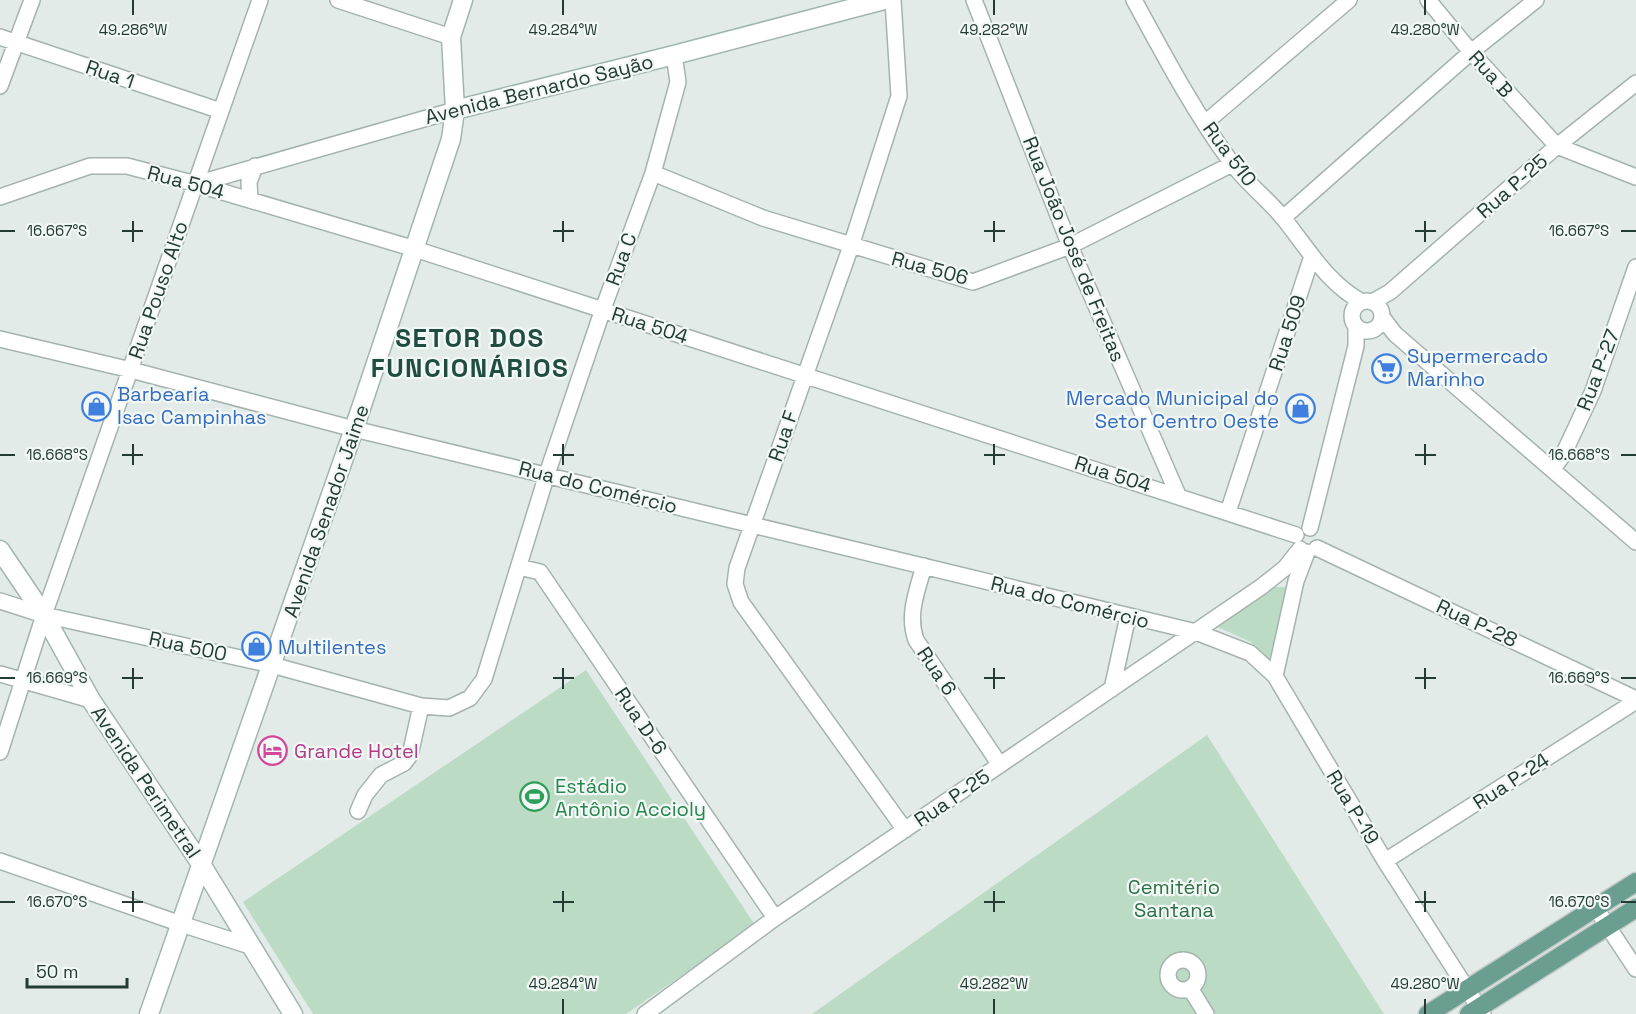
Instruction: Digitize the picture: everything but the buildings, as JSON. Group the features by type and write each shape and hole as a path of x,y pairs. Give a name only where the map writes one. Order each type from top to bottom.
{"main road":[{"path":"1428,1014 1636,882"},
{"path":"1477,1012 1636,908"}],"street":[{"path":"0,86 32,0"},
{"name":"Rua Pouso Alto","path":"0,752 44,615 260,0"},
{"path":"338,0 451,38"},
{"name":"Avenida Senador Jaime","path":"149,1014 354,429 452,139 455,110 451,38 463,0"},
{"name":"Avenida Bernardo Sayão","path":"196,184 455,110 884,0"},
{"name":"Rua F","path":"893,0 899,96 851,246 737,568 735,584 741,602 905,830"},
{"name":"Rua João José de Freitas","path":"974,0 1070,246 1178,495"},
{"path":"1204,123 1349,0"},
{"name":"Rua B","path":"1428,0 1471,52 1557,146"},
{"path":"1283,218 1471,52 1536,0"},
{"name":"Rua 510","path":"1139,2 1204,123 1232,164 1283,218 1312,256 1368,316"},
{"name":"Rua 1","path":"0,37 221,111"},
{"name":"Rua C","path":"470,698 484,679 547,474 603,309 653,173 678,82 674,55"},
{"name":"Rua P-25","path":"1368,316 1390,292 1557,146 1636,83"},
{"path":"1557,146 1636,177"},
{"name":"Rua 506","path":"653,173 763,218 973,282 1070,246 1232,164"},
{"name":"Rua 504","path":"0,197 90,166 127,166 196,184 415,249 1178,495 1228,512 1305,546"},
{"path":"250,200 249,182 255,166"},
{"name":"Rua 509","path":"1228,512 1312,256"},
{"name":"Rua P-27","path":"1553,469 1563,455 1593,391 1636,267"},
{"path":"1275,676 1305,546 1300,530 1310,528 1356,346 1368,316 1395,334 1636,542"},
{"name":"Rua do Comércio","path":"0,339 131,370 354,429 1196,632"},
{"name":"Rua P-25","path":"645,1014 776,918 1262,587 1285,568 1305,546"},
{"name":"Rua P-28","path":"1305,546 1636,700"},
{"name":"Avenida Perimetral","path":"0,550 44,615 91,700 201,864 293,1014"},
{"name":"Rua 6","path":"924,566 912,611 911,627 916,640 1000,765"},
{"name":"Rua D-6","path":"519,567 540,572 776,918"},
{"name":"Rua P-25","path":"1262,587 1296,581"},
{"name":"Rua 500","path":"0,601 44,615 272,665 421,706 449,708 470,698"},
{"path":"1112,689 1128,616"},
{"name":"Rua P-19","path":"1196,632 1250,653 1275,676 1385,861 1468,989 1477,1012"},
{"path":"0,674 91,700"},
{"name":"Rua P-24","path":"1385,861 1636,700"},
{"path":"358,811 366,795 381,775 404,763 410,755 421,706"},
{"path":"0,861 250,946"},
{"path":"1595,907 1636,969"},
{"path":"1190,988 1206,1014"}],"green space":[{"path":"1273,587 1284,587 1290,591 1274,657 1268,659 1251,642 1215,626"},
{"name":"Estádio Antônio Accioly","path":"586,670 755,925 626,1014 313,1014 243,902"},
{"name":"Cemitério Santana","path":"1207,735 1384,1014 812,1014"}],"place":[{"name":"Supermercado Marinho","path":"1386,368"},
{"name":"Barbearia Isac Campinhas","path":"96,406"},
{"name":"Mercado Municipal do Setor Centro Oeste","path":"1300,409"},
{"name":"Multilentes","path":"257,647"},
{"name":"Grande Hotel","path":"273,751"},
{"name":"Estádio Antônio Accioly","path":"534,797"}],"district":[{"name":"SETOR DOS FUNCIONÁRIOS","path":"470,353"}]}
